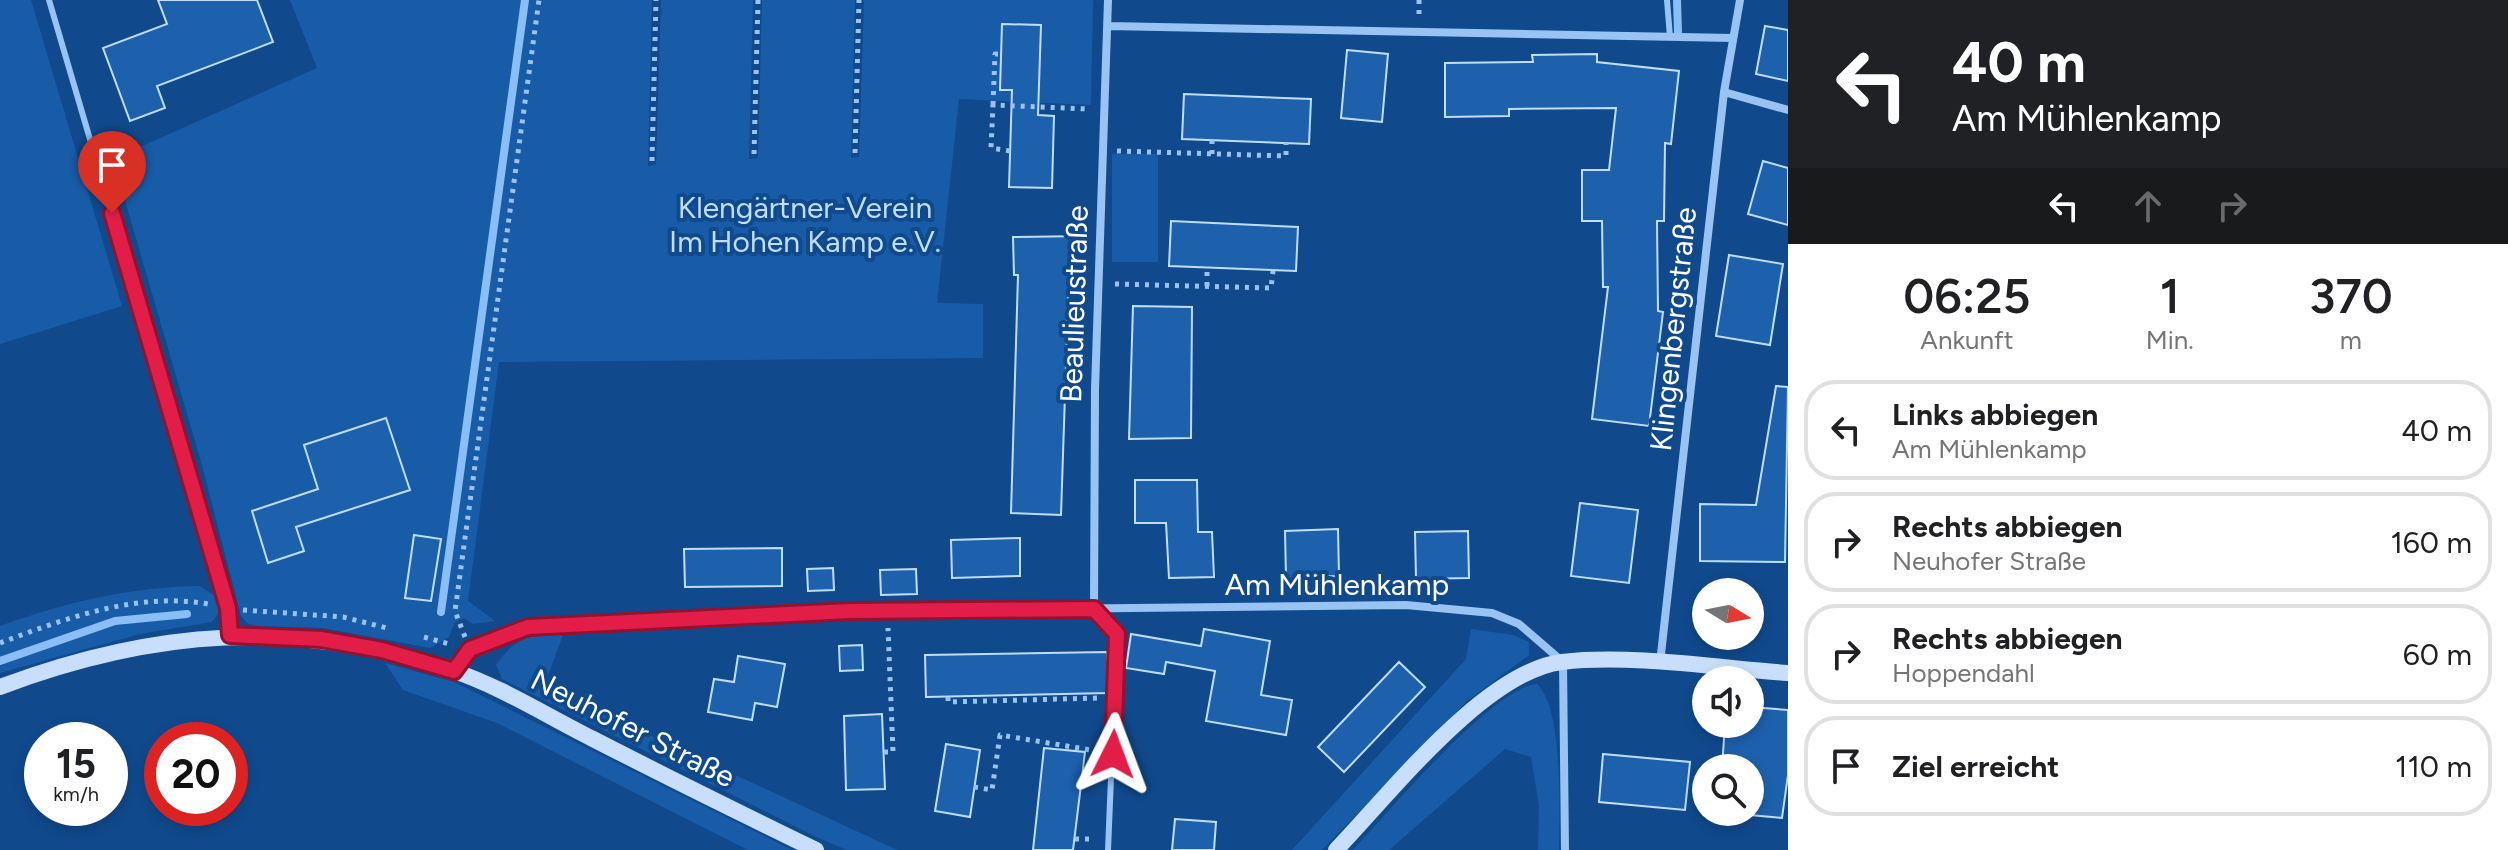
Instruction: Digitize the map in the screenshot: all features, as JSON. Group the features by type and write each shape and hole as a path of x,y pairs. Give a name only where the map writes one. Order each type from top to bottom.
{"street":[{"name":"Beaulieustraße","path":"1094,609 1098,284 1108,0"},
{"name":"Klingenbergstraße","path":"1659,663 1724,92 1740,0"},
{"path":"1108,26 1732,38"},
{"path":"1724,92 1788,110"},
{"name":"Am Mühlenkamp","path":"470,649 528,627 887,611 1406,605 1475,609 1519,624 1563,662"},
{"name":"Neuhofer Straße","path":"0,687 144,645 230,635 321,639 382,650 454,671 816,850"},
{"path":"454,671 470,649"},
{"path":"1563,662 1565,850"},
{"path":"1336,850 1471,709 1542,667 1563,662 1659,663 1788,673"}],"lane":[{"path":"49,0 228,608 230,635"},
{"path":"1667,0 1670,37"},
{"path":"1094,609 1117,634 1108,850"}],"path":[{"path":"470,649 455,611 539,0"},
{"path":"652,161 656,0"},
{"path":"754,154 758,0"},
{"path":"855,153 859,0"},
{"path":"1001,54 995,54 991,148 1010,151"},
{"path":"993,105 1105,110"},
{"path":"1212,140 1212,154"},
{"path":"1104,151 1286,156 1286,143"},
{"path":"1207,268 1207,286"},
{"path":"1098,284 1271,288 1273,271"},
{"path":"884,752 893,752 887,611"},
{"path":"948,697 948,702 1073,696 1116,698"},
{"path":"974,787 992,790 1000,735 1113,754"}],"green space":[{"path":"0,0 31,0 122,306 0,344"},
{"name":"Klengärtner-Verein Im Hohen Kamp e.V.","path":"290,0 652,0 648,166 656,165 661,0 753,0 749,159 758,158 762,0 855,0 851,158 859,157 864,0 1093,0 1091,105 959,99 937,303 983,304 983,358 499,362 468,601 495,621 473,624 464,618 455,622 449,637 430,648 323,628 258,626 248,624 241,616 202,465 113,159 317,68"},
{"path":"1112,154 1158,154 1158,262 1112,262"},
{"path":"200,586 221,600 219,612 212,622 140,634 0,673 0,626 98,597 148,589"},
{"path":"1471,629 1513,635 1529,642 1529,655 1467,701 1322,850 1292,850 1466,659"},
{"path":"564,632 544,686 897,850 847,850 814,836 502,679 496,665 511,648 525,639"},
{"path":"385,663 454,682 792,850 748,850 497,723 403,690"},
{"path":"1537,684 1546,697 1556,738 1559,850 1538,850 1539,805 1531,757 1505,749 1389,850 1353,850 1468,728 1494,706 1518,691"}],"building":[{"path":"158,0 257,0 273,42 157,86 165,108 130,121 103,48 167,24"},
{"path":"1002,24 1041,25 1038,115 1054,116 1052,188 1009,187 1012,90 1000,90"},
{"path":"1765,26 1788,30 1788,81 1756,74"},
{"path":"1347,50 1388,54 1382,122 1341,118"},
{"path":"1597,54 1597,62 1679,71 1671,144 1665,143 1664,221 1657,221 1658,311 1663,312 1649,426 1592,419 1608,287 1603,287 1602,221 1582,221 1582,170 1609,170 1616,108 1509,109 1509,116 1445,117 1445,63 1533,62 1532,55"},
{"path":"1184,94 1311,99 1309,144 1182,139"},
{"path":"1763,161 1788,168 1788,225 1748,214"},
{"path":"1171,221 1298,227 1296,271 1169,266"},
{"path":"1084,236 1084,275 1069,275 1061,515 1011,513 1018,275 1014,275 1013,237"},
{"path":"1729,255 1783,264 1770,345 1716,336"},
{"path":"1133,306 1192,307 1191,438 1129,439"},
{"path":"1776,386 1788,387 1785,562 1700,561 1700,504 1756,505"},
{"path":"386,418 410,490 296,527 304,551 268,563 252,511 318,489 304,445"},
{"path":"1135,480 1197,480 1198,532 1212,532 1214,577 1169,578 1166,523 1135,523"},
{"path":"1580,503 1638,510 1629,583 1571,576"},
{"path":"1338,529 1339,576 1286,578 1285,531"},
{"path":"1468,531 1469,578 1416,579 1415,532"},
{"path":"414,535 441,539 431,601 405,598"},
{"path":"1020,538 1020,576 952,578 951,540"},
{"path":"782,548 782,586 685,587 684,549"},
{"path":"833,568 834,590 808,591 807,569"},
{"path":"916,569 917,594 881,595 880,570"},
{"path":"1204,629 1270,641 1261,695 1292,700 1286,735 1206,721 1215,671 1166,662 1164,674 1126,668 1131,634 1201,646"},
{"path":"862,645 863,670 840,671 839,646"},
{"path":"1107,652 1108,693 926,697 925,655"},
{"path":"738,656 785,664 777,707 755,703 752,720 708,712 714,679 734,682"},
{"path":"1399,662 1425,687 1344,772 1318,747"},
{"path":"1764,708 1788,710 1788,775 1782,818 1764,816 1764,754 1723,754 1724,738 1764,738"},
{"path":"882,714 885,789 846,790 844,716"},
{"path":"946,744 980,750 970,817 935,811"},
{"path":"1044,748 1085,752 1073,850 1033,850"},
{"path":"1603,754 1690,762 1685,810 1599,802"},
{"path":"1175,819 1216,822 1214,850 1172,850"}],"waterway":[{"path":"441,612 525,0"},
{"path":"1677,0 1678,32"},
{"path":"0,661 115,621 187,614"}],"route":[{"path":"112,213 228,608 230,635 321,639 382,650 454,671 470,649 528,627 850,611 1094,609 1117,634 1113,754"}]}
